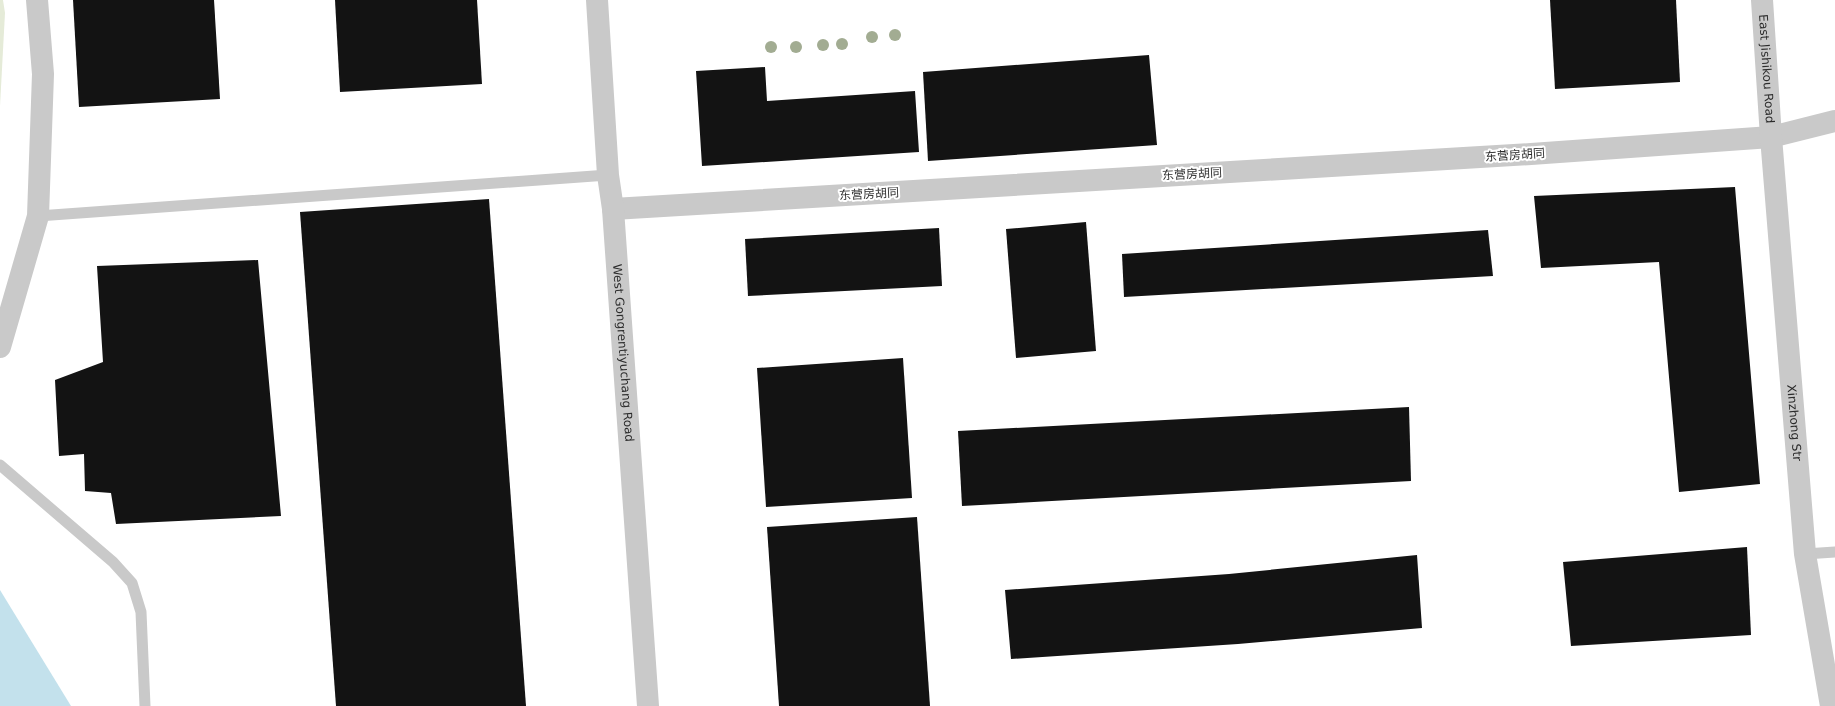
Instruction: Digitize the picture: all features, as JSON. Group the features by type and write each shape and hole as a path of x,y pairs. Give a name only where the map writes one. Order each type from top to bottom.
{"street":[{"path":"0,347 38,216 43,74 37,0"},
{"name":"West Gongrentiyuchang Road","path":"597,0 608,175 613,209 648,706"},
{"name":"East Jishikou Road","path":"1762,0 1771,138"},
{"name":"东营房胡同","path":"613,209 1515,155 1771,138 1835,121"},
{"name":"Xinzhong Str","path":"1771,138 1805,554 1831,706"}],"lane":[{"path":"38,216 608,175"},
{"path":"0,465 113,562 132,583 141,612 145,706"},
{"path":"1805,554 1835,552"}],"green space":[{"path":"0,0 3,0 5,13 0,106"}],"water":[{"path":"0,590 71,706 0,706"}],"building":[{"path":"73,0 214,0 220,99 79,107"},
{"path":"335,0 477,0 482,84 340,92"},
{"path":"1550,0 1676,0 1680,82 1555,89"},
{"path":"1149,55 1157,145 928,161 923,72"},
{"path":"765,67 767,101 915,91 919,152 702,166 696,71"},
{"path":"1735,187 1760,484 1679,492 1659,262 1541,268 1534,196"},
{"path":"489,199 526,706 336,706 300,212"},
{"path":"1086,222 1096,351 1016,358 1006,229"},
{"path":"939,228 942,286 748,296 745,239"},
{"path":"1488,230 1493,276 1124,297 1122,254"},
{"path":"258,260 281,516 116,524 111,493 85,491 84,454 59,456 55,380 103,362 97,266"},
{"path":"903,358 912,498 766,507 757,368"},
{"path":"1409,407 1411,481 962,506 958,431"},
{"path":"917,517 930,706 779,706 767,527"},
{"path":"1747,547 1751,635 1571,646 1563,562"},
{"path":"1417,555 1422,628 1238,644 1011,659 1005,590 1229,574"}]}
